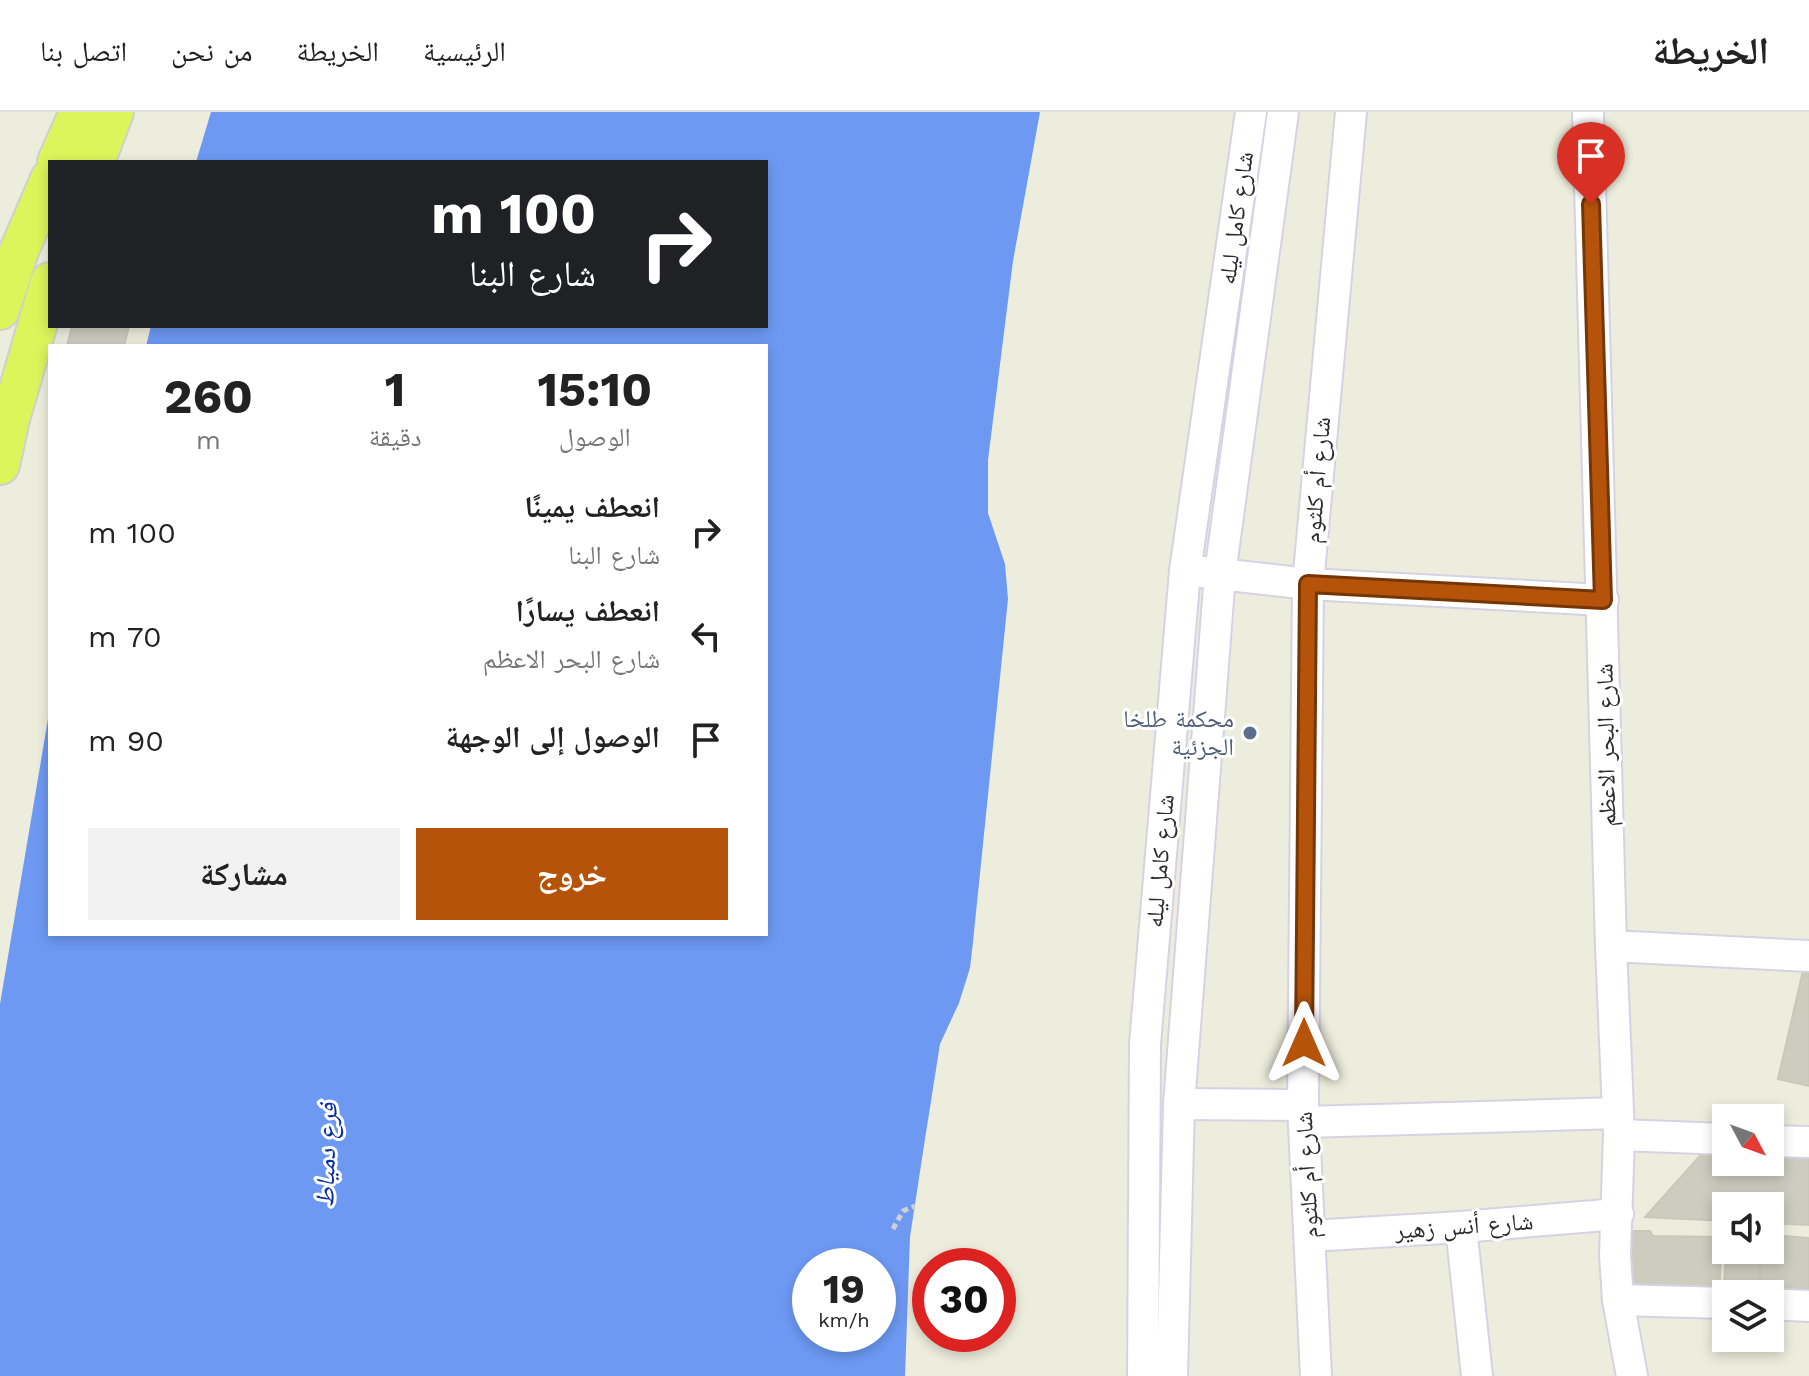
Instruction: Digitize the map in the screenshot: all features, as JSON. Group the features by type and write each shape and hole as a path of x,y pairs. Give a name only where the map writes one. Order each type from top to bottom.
{"main road":[{"path":"58,160 79,112"},
{"path":"96,160 114,112"},
{"path":"0,310 10,248 48,182"},
{"path":"0,465 10,419 48,289"}],"street":[{"name":"شارع كامل ليله","path":"1143,1376 1145,1044 1185,571 1251,112"},
{"name":"شارع كامل ليله","path":"1172,1376 1179,1104 1220,574 1283,112"},
{"name":"شارع أم كلثوم","path":"1316,1376 1304,1113 1308,584 1351,112"},
{"name":"شارع البحر الاعظم","path":"1588,112 1611,946 1619,1124 1615,1255 1618,1300 1632,1376"},
{"path":"1185,571 1308,584 1603,600"},
{"path":"1611,946 1809,956"},
{"path":"1179,1104 1304,1113 1619,1124 1712,1137"},
{"path":"1784,1141 1809,1142"},
{"name":"شارع أنس زهير","path":"1310,1236 1618,1214"},
{"path":"1461,1227 1477,1376"},
{"path":"1618,1300 1712,1303"},
{"path":"1784,1305 1809,1306"}],"path":[{"path":"893,1229 903,1211 915,1206"}],"water":[{"name":"فرع دمياط","path":"211,112 1040,112 1013,261 988,460 988,513 1005,564 1008,599 973,942 970,968 959,1003 940,1044 925,1139 910,1237 905,1376 0,1376 0,1004 48,719 48,936 768,936 768,344 146,344 150,328 768,328 768,160 197,160"}],"building":[{"path":"72,328 128,328 124,344 68,344"},
{"path":"1805,962 1809,962 1809,1086 1778,1079"},
{"path":"1706,1149 1712,1149 1712,1176 1784,1176 1784,1153 1809,1154 1809,1225 1784,1224 1784,1192 1712,1192 1712,1220 1645,1217"},
{"path":"1622,1231 1650,1231 1653,1236 1712,1237 1712,1264 1721,1264 1720,1280 1712,1280 1712,1293 1623,1284"},
{"path":"1784,1236 1809,1238 1809,1289 1784,1288 1784,1280 1760,1278 1761,1264 1784,1264"},
{"path":"1725,1264 1760,1264 1759,1280 1724,1280"}],"place":[{"name":"محكمة طلخا الجزئية","path":"1250,733"}],"route":[{"path":"1304,1043 1308,584 1603,600 1591,204"}]}
